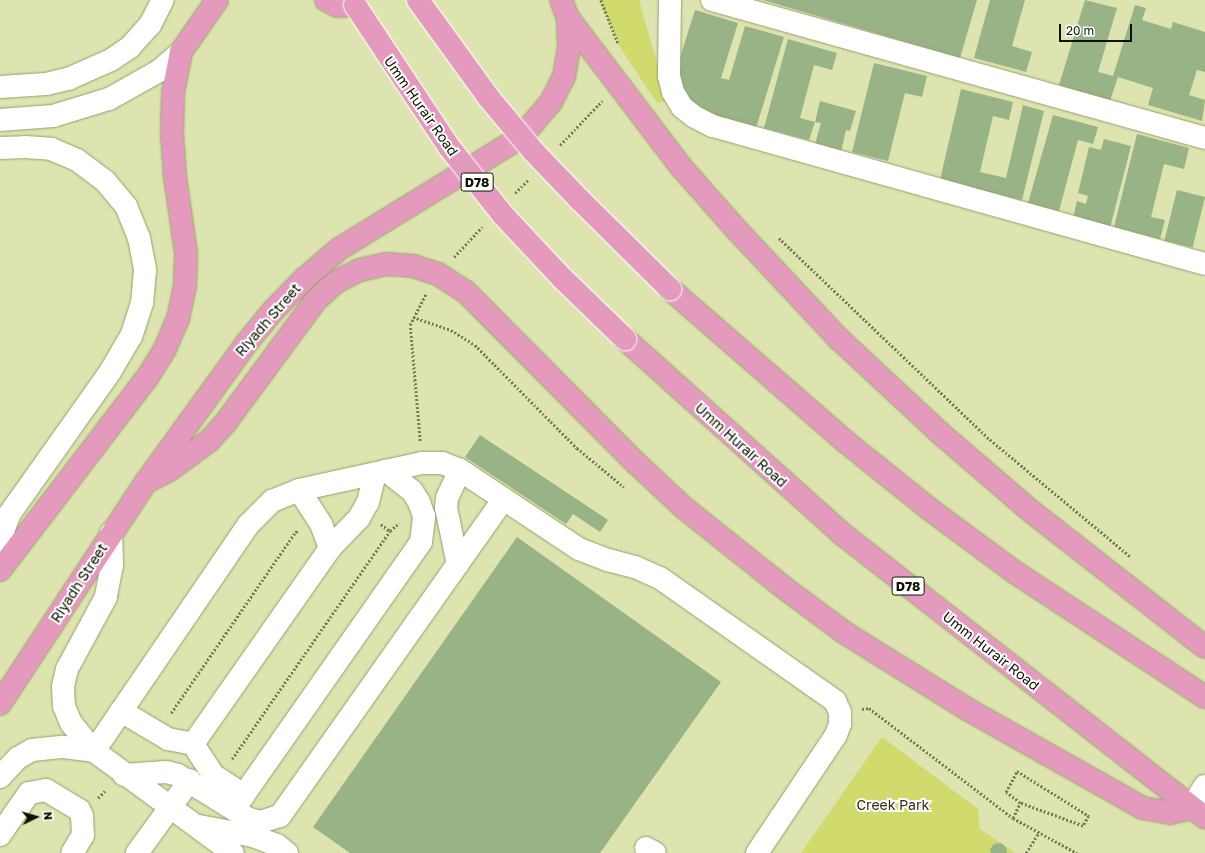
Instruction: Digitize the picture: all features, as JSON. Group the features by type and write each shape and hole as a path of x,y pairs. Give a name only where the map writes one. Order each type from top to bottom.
{"main road":[{"path":"1,569 120,414 165,350 178,319 185,286 186,253 172,134 173,93 181,52 217,0"},
{"path":"326,0 338,6 353,3"},
{"path":"418,0 471,74 533,151 670,289 846,442 928,508 1012,571 1205,697"},
{"name":"Umm Hurair Road","path":"353,3 454,153 503,214 557,273 625,339 841,533 1198,812"},
{"path":"565,9 682,168 787,286 889,387 1032,512 1205,647"},
{"name":"Riyadh Street","path":"0,704 111,533 146,482 245,345 304,279 339,249 380,222 521,137 551,102 564,76 569,47 565,9"},
{"path":"146,482 168,471 209,441 226,422 316,300 336,282 360,270 386,264 413,266 438,274 466,292 636,463 684,507 787,590 845,633 967,709 1143,808 1170,813 1198,812"}],"street":[{"path":"0,87 46,84 68,78 111,60 130,47 150,25 163,0"},
{"path":"670,0 670,81 673,92 682,107 695,117 713,126 1205,264"},
{"path":"712,0 1205,138"},
{"path":"0,120 53,116 109,99 159,71 181,52"},
{"path":"0,148 25,147 51,150 77,160 105,181 126,206 139,238 145,270 142,303 131,336 110,372 10,513 2,537 1,569"},
{"path":"94,751 252,520 272,500 299,490 422,463 442,463 460,470 503,500 579,549 608,560 636,567 666,582 827,693 835,701 840,712 840,724 836,735 757,853"},
{"path":"458,564 446,508 446,498 460,470"},
{"path":"193,744 330,548 364,510 381,472"},
{"path":"239,802 421,542 424,516 420,502 412,490 381,472"},
{"path":"299,490 321,524 330,548"},
{"path":"121,711 168,739 193,744 213,775 239,802 249,819 260,822 280,816 288,809 503,500"},
{"path":"111,533 112,565 106,597 67,669 63,687 64,706 71,723 94,751 124,775 233,853"},
{"path":"0,777 18,758 32,750 63,747 94,751"},
{"path":"124,775 166,772 190,780 239,802"},
{"path":"137,853 190,780"},
{"path":"1198,812 1205,786"},
{"path":"0,835 30,793 46,790 79,810 82,816 83,835 72,853"},
{"path":"194,825 253,836 277,845 287,853"}],"path":[{"path":"601,0 620,48"},
{"path":"557,149 619,83"},
{"path":"514,194 530,177"},
{"path":"422,463 410,325 438,274 487,223"},
{"path":"774,234 987,436 1132,558"},
{"path":"228,763 390,531"},
{"path":"840,712 869,708 1013,818 1077,853"},
{"path":"1017,771 1089,816 1083,826 1020,803 1006,792 1017,771"},
{"path":"1013,818 1020,803"},
{"path":"1026,853 1039,832"}],"green space":[{"path":"599,0 639,0 668,101 657,103 618,44"},
{"name":"Creek Park","path":"882,737 978,809 980,829 1015,853 801,853"}],"building":[{"path":"763,0 977,0 960,58"},
{"path":"990,0 1025,0 1012,46 1032,52 1026,72 974,58"},
{"path":"1085,0 1117,8 1098,72 1113,76 1135,5 1146,8 1142,20 1171,29 1173,22 1205,32 1205,72 1197,70 1189,95 1205,100 1202,121 1148,105 1153,88 1118,77 1110,101 1059,85"},
{"path":"695,10 738,23 721,78 729,80 745,26 784,37 756,128 698,111 683,94 677,67"},
{"path":"788,39 837,53 832,70 814,65 800,118 815,122 809,140 764,128"},
{"path":"874,63 927,76 922,97 905,93 888,161 852,152"},
{"path":"961,89 1013,102 1009,120 993,116 980,172 1006,178 1023,105 1044,111 1022,200 940,180"},
{"path":"820,101 856,111 850,131 846,130 841,152 815,144 821,123 815,122"},
{"path":"1053,115 1098,127 1093,144 1078,140 1059,211 1028,203"},
{"path":"1137,134 1189,148 1184,169 1164,164 1151,217 1165,220 1160,239 1114,227"},
{"path":"1104,139 1131,146 1110,228 1073,218 1077,201 1086,204 1088,196 1078,193 1089,147 1101,150"},
{"path":"1177,190 1205,197 1193,247 1164,240"},
{"path":"480,435 608,520 600,532 573,514 566,524 465,457"},
{"path":"517,537 721,682 600,853 350,853 313,827"},
{"path":"1001,843 1006,847 1007,853 991,853 990,849 994,844"}]}
